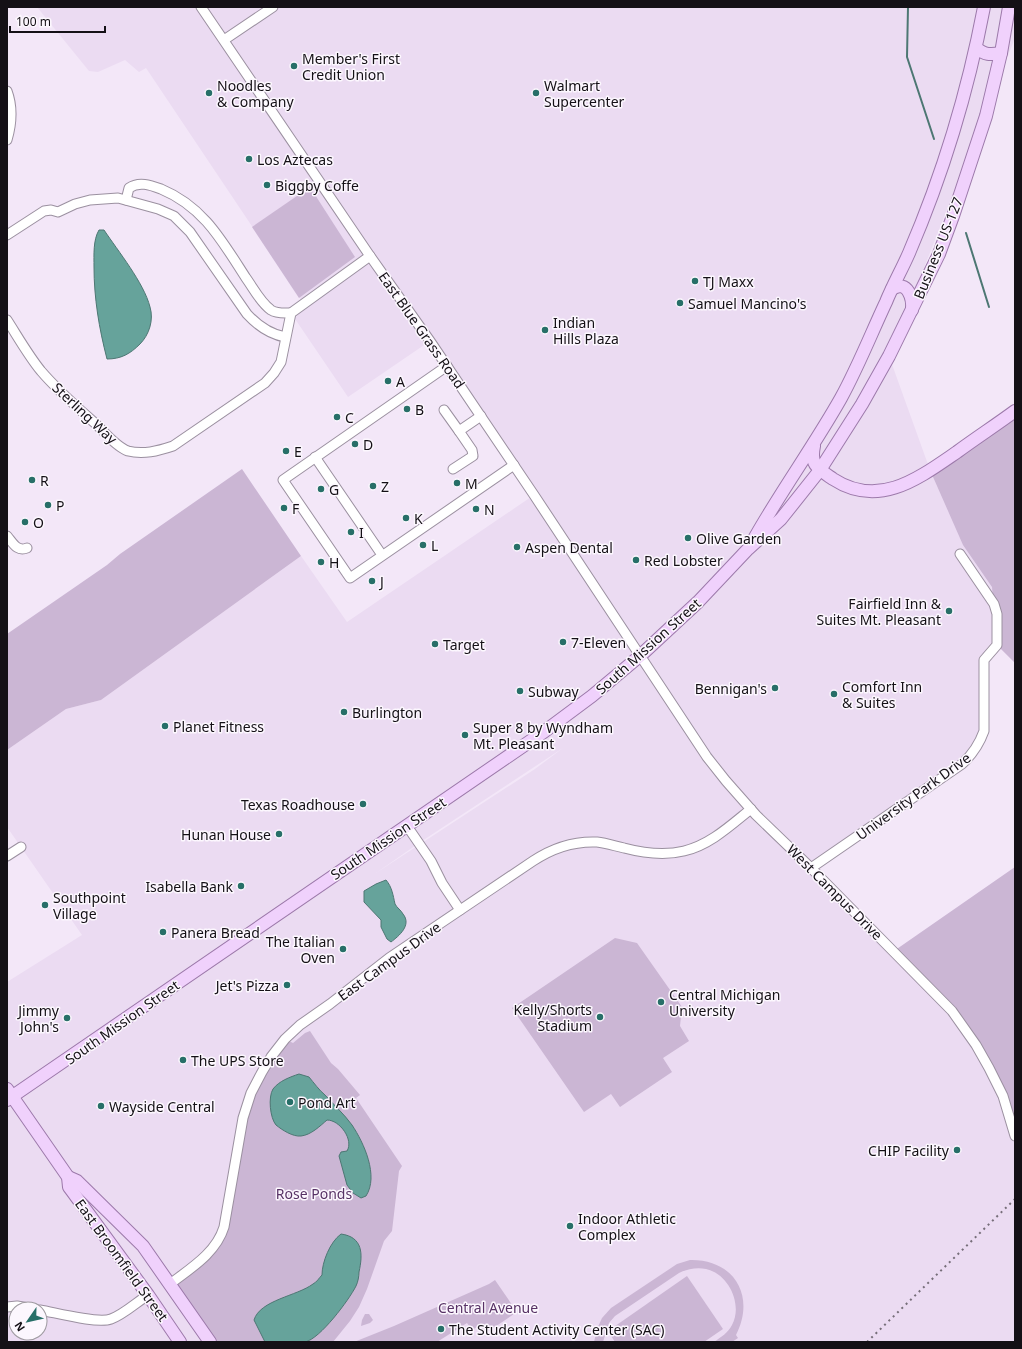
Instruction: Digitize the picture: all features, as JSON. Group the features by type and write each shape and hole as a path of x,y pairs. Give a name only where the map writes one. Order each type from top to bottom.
{"main road":[{"name":"Business US-127","path":"814,444 842,396 909,254 932,194 960,106 976,48 984,7"},
{"name":"Business US-127","path":"820,470 866,397 889,356 912,312 939,254 986,116 1001,53 1009,7"},
{"path":"976,48 989,56 1001,53"},
{"path":"892,289 896,286 900,286 907,289 911,295 912,312"},
{"path":"814,444 812,459 814,464 834,480 855,489 875,491 896,488 923,475 1015,411"},
{"name":"South Mission Street","path":"748,549 814,444"},
{"name":"South Mission Street","path":"9,1095 407,826 545,731 592,696 698,602 748,549 781,519 820,470"},
{"name":"East Broomfield Street","path":"9,1095 68,1177 69,1187 148,1295 180,1342"},
{"name":"East Broomfield Street","path":"68,1177 77,1181 143,1246 210,1342"},
{"path":"104,1234 107,1228 112,1224 124,1227"}],"street":[{"name":"East Blue Grass Road","path":"201,7 370,256 481,416 640,655"},
{"path":"224,40 273,7"},
{"path":"7,91 11,102 11,120 7,140"},
{"path":"126,200 129,188 139,183 164,191 193,208 209,224 222,241 262,302 272,311 279,313 292,313 370,256"},
{"path":"7,235 44,211 51,210 58,212 75,204 90,200 118,198 158,209 174,216 190,232 247,314 255,323 267,332 276,336 285,337"},
{"name":"Sterling Way","path":"7,320 40,369 53,384 114,441 126,450 138,453 161,450 173,446 265,383 281,362 285,337 292,313"},
{"path":"447,366 283,480 350,578 514,465"},
{"path":"444,410 472,450 473,456 453,469"},
{"path":"459,431 481,416"},
{"path":"316,456 382,555"},
{"path":"7,536 18,549 22,550 27,548"},
{"name":"University Park Drive","path":"811,868 962,764 971,756 981,738 984,731 984,660 997,645 997,614 994,604 960,554"},
{"name":"West Campus Drive","path":"640,655 707,757 751,809 952,1011 989,1068 1003,1096 1015,1136"},
{"name":"East Campus Drive","path":"170,1284 204,1258 222,1236 243,1118 255,1086 271,1057 285,1039 300,1025 330,1004 382,963 533,860 555,849 596,842 644,853 677,853 689,850 705,843 751,809"},
{"path":"407,826 427,855 442,883 460,910"},
{"path":"7,856 21,847"},
{"path":"48,1311 94,1320 107,1320 119,1315 148,1295"}],"shaded area":[{"path":"37,7 1015,7 1015,38 889,356 930,470 1015,411 1015,663 997,645 984,660 984,731 976,750 812,868 894,951 1015,867 1015,1342 7,1342 7,982 82,935 7,827 7,750 66,709 101,700 301,556 347,622 534,495 430,341 348,397 291,313 304,304 146,68 139,72 125,60 98,72 89,71","holes":["563,748 535,769 376,873"]},
{"path":"99,230 104,230 130,267 147,298 151,312 150,327 143,340 129,353 112,359 107,359 99,324 96,302 94,253 96,238"},
{"path":"386,880 391,888 395,904 402,913 406,922 398,937 391,942 387,939 381,927 381,920 364,902 364,891"},
{"path":"299,1074 309,1077 346,1117 357,1132 365,1150 370,1169 370,1188 366,1196 361,1198 353,1193 347,1185 339,1156 341,1152 347,1151 349,1142 344,1131 337,1123 327,1120 312,1132 298,1136 284,1131 274,1122 270,1102 273,1089 281,1082"},
{"path":"341,1234 354,1239 360,1247 361,1253 359,1277 356,1286 347,1300 326,1327 311,1339 301,1343 265,1342 254,1320 258,1313 271,1303 306,1288 316,1282 322,1275 325,1258 330,1247"}],"green space":[{"path":"310,187 355,257 299,298 252,227"},
{"path":"1015,416 1015,663 997,645 992,587 963,545 930,470"},
{"path":"242,469 301,556 101,700 66,709 7,750 7,634"},
{"path":"1015,867 1015,1139 989,1068 956,1017 894,951"},
{"name":"Kelly/Shorts Stadium","path":"615,938 637,943 682,1007 680,1026 689,1041 663,1058 672,1072 620,1107 611,1094 584,1112 512,1008"},
{"name":"Rose Ponds","path":"310,1031 331,1063 360,1095 356,1098 402,1166 399,1171 392,1231 384,1241 359,1307 333,1342 210,1342 170,1284 218,1243 247,1104 285,1039 293,1043 305,1033"},
{"path":"690,1260 705,1261 719,1266 729,1273 737,1282 742,1294 743,1307 742,1321 736,1335 738,1338 732,1342 714,1342 722,1337 732,1325 736,1309 735,1300 732,1291 721,1277 714,1272 699,1268 689,1269 679,1273 615,1316 609,1323 603,1342 594,1342 597,1329 602,1318 611,1308 677,1264"},
{"path":"687,1276 723,1329 704,1342 615,1342 608,1331"},
{"name":"Central Avenue","path":"495,1280 517,1312 483,1335 477,1327 472,1330 467,1323 437,1342 354,1342 394,1326"},
{"path":"365,1314 369,1314 373,1320 370,1323 361,1326 362,1320"}],"waterway":[{"path":"908,7 907,57 934,139"},
{"path":"966,233 989,307"}],"railway":[{"path":"867,1342 1015,1199"}],"place":[{"name":"Member's First Credit Union","path":"294,66"},
{"name":"Noodles & Company","path":"209,93"},
{"name":"Walmart Supercenter","path":"536,93"},
{"name":"Los Aztecas","path":"249,159"},
{"name":"Biggby Coffe","path":"267,185"},
{"name":"TJ Maxx","path":"695,281"},
{"name":"Samuel Mancino's","path":"680,303"},
{"name":"Indian Hills Plaza","path":"545,330"},
{"name":"A","path":"388,381"},
{"name":"B","path":"407,409"},
{"name":"C","path":"337,417"},
{"name":"D","path":"355,444"},
{"name":"E","path":"286,451"},
{"name":"R","path":"32,480"},
{"name":"M","path":"457,483"},
{"name":"Z","path":"373,486"},
{"name":"G","path":"321,489"},
{"name":"P","path":"48,505"},
{"name":"F","path":"284,508"},
{"name":"N","path":"476,509"},
{"name":"K","path":"406,518"},
{"name":"O","path":"25,522"},
{"name":"I","path":"351,532"},
{"name":"Olive Garden","path":"688,538"},
{"name":"L","path":"423,545"},
{"name":"Aspen Dental","path":"517,547"},
{"name":"Red Lobster","path":"636,560"},
{"name":"H","path":"321,562"},
{"name":"J","path":"372,581"},
{"name":"Fairfield Inn & Suites Mt. Pleasant","path":"949,611"},
{"name":"7-Eleven","path":"563,642"},
{"name":"Target","path":"435,644"},
{"name":"Bennigan's","path":"775,688"},
{"name":"Subway","path":"520,691"},
{"name":"Comfort Inn & Suites","path":"834,694"},
{"name":"Burlington","path":"344,712"},
{"name":"Planet Fitness","path":"165,726"},
{"name":"Super 8 by Wyndham Mt. Pleasant","path":"465,735"},
{"name":"Texas Roadhouse","path":"363,804"},
{"name":"Hunan House","path":"279,834"},
{"name":"Isabella Bank","path":"241,886"},
{"name":"Southpoint Village","path":"45,905"},
{"name":"Panera Bread","path":"163,932"},
{"name":"The Italian Oven","path":"343,949"},
{"name":"Jet's Pizza","path":"287,985"},
{"name":"Central Michigan University","path":"661,1002"},
{"name":"Kelly/Shorts Stadium","path":"600,1017"},
{"name":"Jimmy John's","path":"67,1018"},
{"name":"The UPS Store","path":"183,1060"},
{"name":"Pond Art","path":"290,1102"},
{"name":"Wayside Central","path":"101,1106"},
{"name":"CHIP Facility","path":"957,1150"},
{"name":"Indoor Athletic Complex","path":"570,1226"},
{"name":"The Student Activity Center (SAC)","path":"441,1329"}]}
